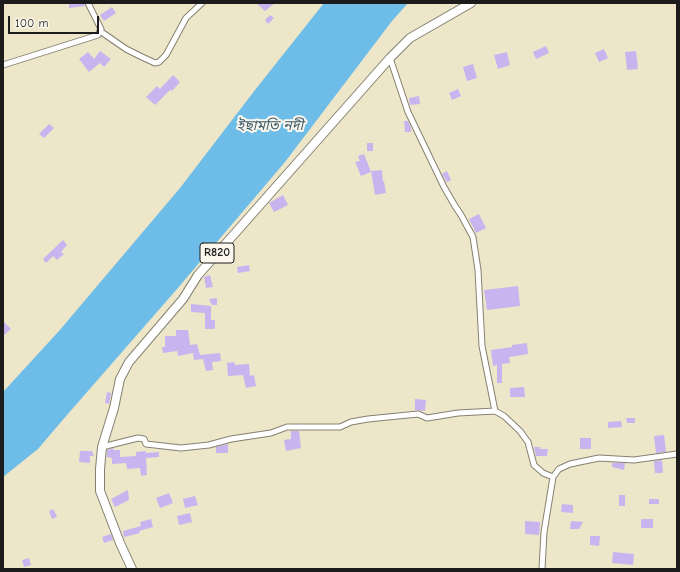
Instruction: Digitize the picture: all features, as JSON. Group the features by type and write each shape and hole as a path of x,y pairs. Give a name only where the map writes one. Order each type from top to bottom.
{"main road":[{"name":"R820","path":"132,569 100,491 102,446 114,408 120,379 129,362 179,304 198,275 390,58 410,38 471,3"}],"street":[{"path":"3,65 98,35 101,29 88,3"},
{"path":"100,31 126,49 155,63 159,62 166,55 186,18 202,3"},
{"path":"390,58 408,112 444,188 473,237 478,270 482,346 495,411"},
{"path":"102,446 138,438 144,439 146,444 181,448 271,433 287,427 340,427 351,422 368,418 418,414 427,418 458,413 495,411 504,416 520,431 528,442 534,465 543,473 553,478"},
{"path":"542,569 544,532 553,478 559,469 570,464 599,458 634,460 677,454"}],"water":[{"name":"ইছামতি নদী","path":"324,3 408,3 392,21 285,162 177,289 38,449 3,477 3,392 59,331 180,188"}],"building":[{"path":"69,3 84,3 85,6 69,8"},
{"path":"256,3 275,3 265,11"},
{"path":"112,7 116,13 104,21 100,15"},
{"path":"270,15 274,18 268,24 265,20"},
{"path":"546,46 549,53 536,59 533,52"},
{"path":"604,49 608,58 599,62 595,53"},
{"path":"100,51 111,59 104,67 100,63 89,72 79,59 88,52 94,59"},
{"path":"636,51 638,69 627,70 625,52"},
{"path":"507,52 510,65 498,69 494,55"},
{"path":"473,64 477,78 467,81 463,67"},
{"path":"173,75 180,82 172,91 170,90 155,105 146,97 157,86 160,89"},
{"path":"458,89 461,96 452,100 449,93"},
{"path":"419,96 420,104 410,105 409,98"},
{"path":"404,121 408,121 411,132 405,132"},
{"path":"49,124 54,128 44,138 39,134"},
{"path":"367,143 373,143 373,151 367,151"},
{"path":"364,154 371,172 361,176 355,162 360,161 358,156"},
{"path":"382,170 386,193 375,195 371,171"},
{"path":"447,171 451,180 447,182 442,174"},
{"path":"283,195 288,205 274,212 269,203"},
{"path":"479,214 486,228 476,233 469,219"},
{"path":"63,240 67,245 61,252 64,254 57,260 53,256 46,263 43,259"},
{"path":"249,265 250,271 238,273 237,267"},
{"path":"210,275 213,287 206,288 204,277"},
{"path":"518,286 520,306 487,310 484,290"},
{"path":"217,298 217,305 212,305 209,299"},
{"path":"191,304 211,306 211,320 215,320 215,329 205,329 205,313 191,312"},
{"path":"3,321 11,329 3,336"},
{"path":"176,330 188,330 190,345 197,344 200,355 220,353 221,361 212,362 213,370 206,371 203,359 194,360 193,353 178,356 177,351 163,353 162,347 165,347 165,336 176,336"},
{"path":"527,343 528,354 509,357 510,363 502,364 502,383 497,383 497,365 493,366 491,350"},
{"path":"234,362 235,365 249,364 250,376 254,375 256,386 246,388 243,375 228,376 227,363"},
{"path":"524,387 525,397 510,397 510,388"},
{"path":"107,392 111,393 109,404 105,403"},
{"path":"415,399 426,400 425,411 415,410"},
{"path":"626,418 635,418 635,423 627,423"},
{"path":"621,421 622,427 608,428 608,422"},
{"path":"291,431 299,431 301,448 286,451 284,440 291,439"},
{"path":"664,435 666,452 656,453 654,436"},
{"path":"580,438 591,438 591,449 580,449"},
{"path":"228,444 228,453 216,453 216,447"},
{"path":"534,447 548,449 547,456 536,456"},
{"path":"114,448 113,450 120,450 120,457 136,456 136,452 146,451 146,453 159,452 159,457 146,458 147,475 141,476 140,468 127,469 126,463 112,464 112,458 107,457 107,450"},
{"path":"80,451 92,451 94,456 90,456 90,463 79,462"},
{"path":"662,460 663,473 655,473 654,461"},
{"path":"612,463 625,463 624,470 612,467"},
{"path":"128,490 129,500 115,507 111,499"},
{"path":"169,493 173,503 160,508 156,498"},
{"path":"619,495 625,495 625,506 619,506"},
{"path":"195,496 198,505 185,508 183,499"},
{"path":"649,499 659,499 659,504 649,504"},
{"path":"562,504 573,505 573,513 561,512"},
{"path":"53,509 57,517 52,519 49,511"},
{"path":"190,513 192,522 179,525 177,516"},
{"path":"151,519 153,527 139,531 140,533 124,537 123,531 141,526 140,522"},
{"path":"641,519 653,519 653,528 641,528"},
{"path":"525,521 540,522 539,535 525,534"},
{"path":"571,521 583,522 579,529 570,529"},
{"path":"111,534 113,540 104,543 102,537"},
{"path":"590,536 600,536 599,546 590,545"},
{"path":"613,552 634,554 633,565 612,563"},
{"path":"29,558 31,565 24,567 22,560"}]}
